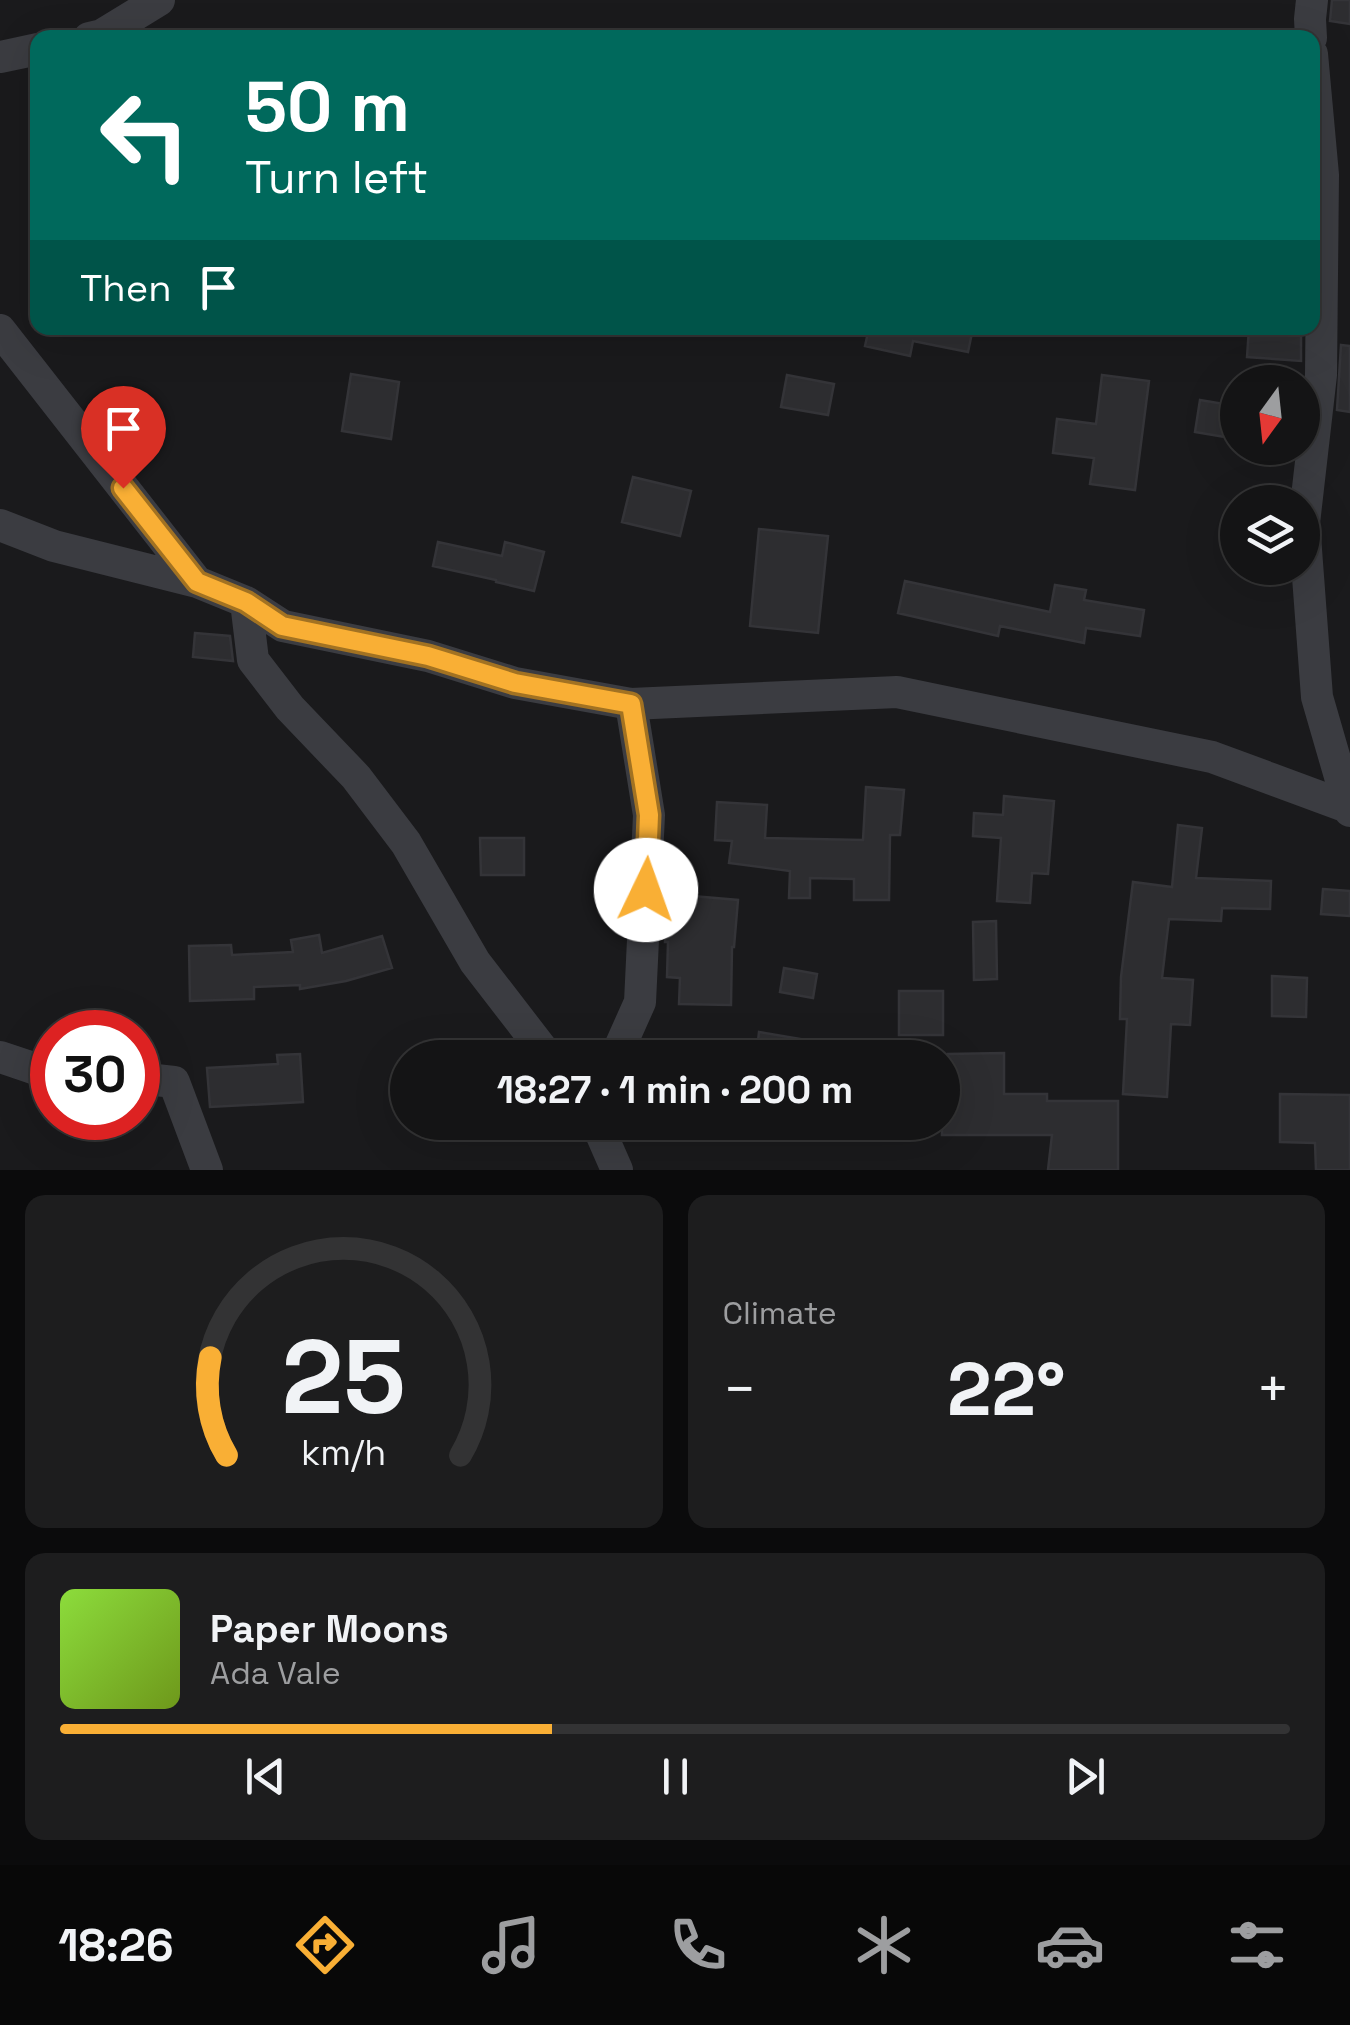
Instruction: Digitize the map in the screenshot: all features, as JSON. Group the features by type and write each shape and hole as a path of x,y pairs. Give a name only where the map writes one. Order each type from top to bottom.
{"street":[{"path":"109,30 160,0"},
{"path":"1311,30 1312,0"},
{"path":"0,57 30,51"},
{"path":"1320,151 1321,375 1304,522 1317,697 1349,809"},
{"path":"0,330 197,582"},
{"path":"0,525 54,546 197,582 246,602 282,626 428,656 515,683 631,704 898,692 1212,757 1349,809"},
{"path":"246,602 253,660 290,708 356,777 406,843 474,962 536,1040"},
{"path":"623,1040 640,1002 649,815 631,704"},
{"path":"0,1057 30,1067"},
{"path":"160,1080 174,1082 207,1170"},
{"path":"604,1140 617,1170"}],"building":[{"path":"1332,0 1350,0 1350,24 1330,21"},
{"path":"867,335 972,335 968,352 913,341 910,356 865,346"},
{"path":"1249,335 1301,335 1301,361 1247,357"},
{"path":"1341,345 1350,346 1350,412 1337,410"},
{"path":"351,374 399,382 391,439 342,431"},
{"path":"787,375 834,384 828,415 781,407"},
{"path":"1102,375 1149,381 1135,490 1090,484 1094,458 1053,453 1057,419 1096,424"},
{"path":"1200,400 1220,403 1220,436 1195,432"},
{"path":"633,477 691,491 680,536 622,522"},
{"path":"759,529 828,536 818,633 750,626"},
{"path":"438,542 502,556 505,542 544,552 534,591 433,566"},
{"path":"905,581 1050,612 1055,585 1086,590 1084,600 1144,610 1140,636 1086,628 1084,643 1000,626 998,636 898,613"},
{"path":"195,633 230,636 233,661 193,657"},
{"path":"866,787 904,790 900,835 890,835 889,900 854,900 854,879 810,878 810,898 789,898 790,871 729,863 732,841 715,840 717,802 767,805 765,838 863,840"},
{"path":"1004,796 1054,801 1048,874 1032,873 1030,903 997,901 1001,838 973,836 974,813 1003,815"},
{"path":"1178,825 1202,828 1196,878 1271,881 1270,909 1222,908 1221,921 1169,919 1162,978 1193,980 1190,1025 1171,1024 1167,1097 1123,1094 1127,1019 1120,1019 1121,977 1133,882 1172,887"},
{"path":"480,838 524,838 524,875 481,875"},
{"path":"1323,889 1350,891 1350,916 1321,914"},
{"path":"669,894 738,900 731,1005 679,1004 680,978 667,977"},
{"path":"996,921 997,979 974,980 973,922"},
{"path":"319,935 322,953 382,936 392,968 300,989 300,985 254,987 254,999 190,1001 189,946 231,945 232,955 293,952 291,940"},
{"path":"784,968 817,974 813,998 780,992"},
{"path":"1272,976 1307,978 1306,1017 1272,1016"},
{"path":"899,991 943,991 943,1035 899,1035"},
{"path":"759,1032 806,1040 758,1040"},
{"path":"1004,1053 1004,1094 1047,1094 1047,1101 1118,1101 1118,1170 1048,1170 1052,1135 960,1135 960,1054"},
{"path":"300,1054 303,1102 210,1107 207,1068 278,1064 277,1055"},
{"path":"1280,1094 1350,1095 1350,1170 1316,1170 1315,1143 1280,1142"}],"route":[{"path":"123,488 197,582 246,602 282,626 428,656 515,683 631,704 649,815 646,890"}]}
